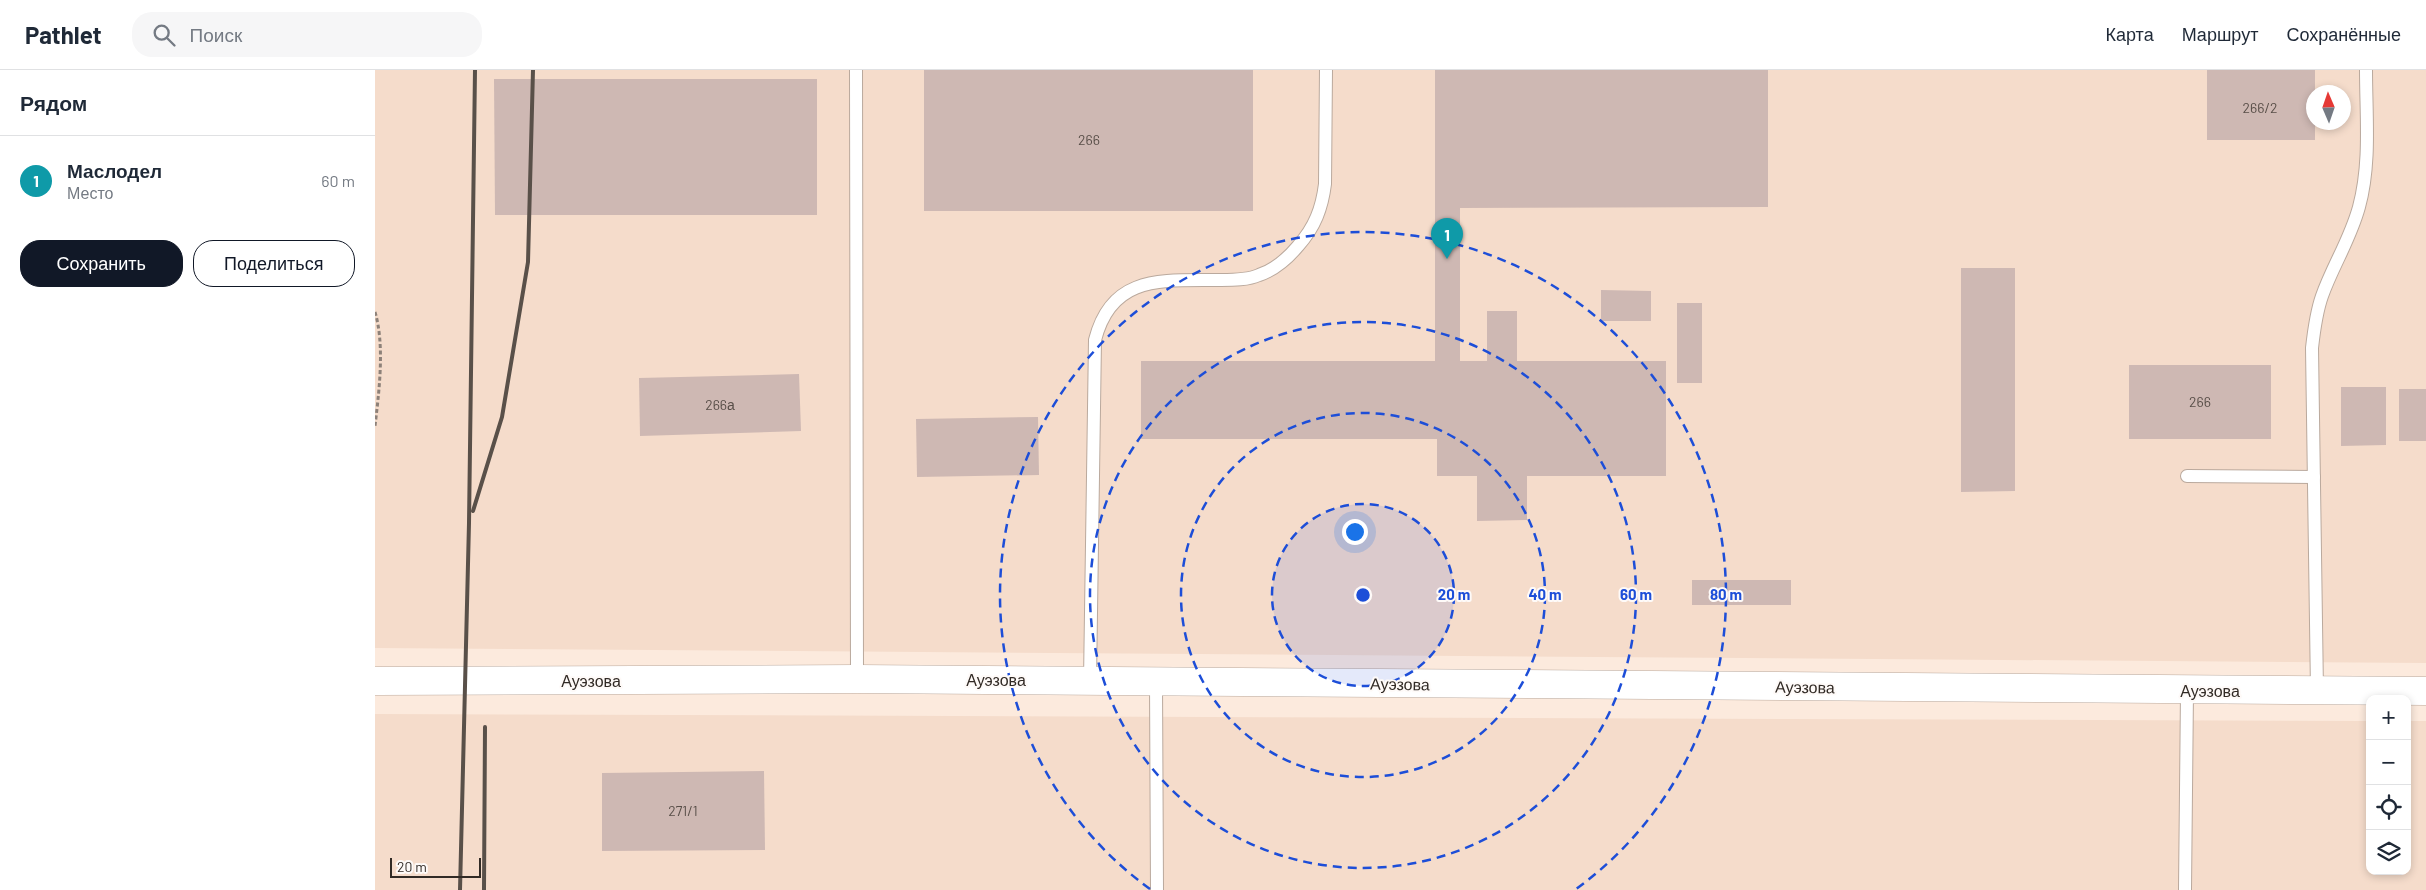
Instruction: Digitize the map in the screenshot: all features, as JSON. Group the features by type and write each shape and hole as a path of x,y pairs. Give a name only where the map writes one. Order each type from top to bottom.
{"street":[{"name":"Ауэзова","path":"375,681 857,679 2187,691 2426,691"}],"lane":[{"path":"856,70 857,679"},
{"path":"1091,681 1095,340 1100,320 1114,301 1132,289 1156,282 1234,280 1258,276 1293,252 1317,220 1322,203 1325,184 1326,70"},
{"path":"2317,691 2312,348 2315,318 2322,295 2348,242 2359,207 2366,170 2366,70"},
{"path":"2187,476 2314,477"},
{"path":"1155,682 1157,890"},
{"path":"2185,890 2187,691"}],"path":[{"path":"375,312 380,328 378,400 375,426"}],"shaded area":[{"path":"375,70 2426,70 2426,663 375,648"},
{"path":"375,714 2366,721 2366,875 2411,875 2411,721 2426,721 2426,890 375,890"}],"building":[{"path":"924,70 1253,70 1253,211 924,211"},
{"path":"1435,70 1768,70 1768,207 1460,208 1460,361 1487,361 1487,311 1517,311 1517,361 1666,361 1666,476 1527,476 1527,520 1477,521 1477,476 1437,476 1437,439 1141,439 1141,361 1435,361"},
{"path":"2207,70 2315,70 2315,85 2306,85 2306,130 2315,130 2315,140 2207,140"},
{"path":"494,79 817,79 817,215 495,215"},
{"path":"1961,268 2015,268 2015,491 1961,492"},
{"path":"1601,290 1651,291 1651,321 1601,321"},
{"path":"1677,303 1702,303 1702,383 1677,383"},
{"path":"2129,365 2271,365 2271,439 2129,439"},
{"path":"799,374 801,431 640,436 639,378"},
{"path":"2341,387 2386,387 2386,445 2341,446"},
{"path":"2399,389 2426,389 2426,441 2399,441"},
{"path":"1038,417 1039,475 917,477 916,419"},
{"path":"1692,580 1791,580 1791,605 1692,605"},
{"path":"764,771 765,850 602,851 602,773"}],"railway":[{"path":"460,890 469,523 475,70"},
{"path":"473,511 502,417 528,262 533,70"},
{"path":"484,890 485,727"}],"place":[{"name":"Маслодел","path":"1447,259"}]}
